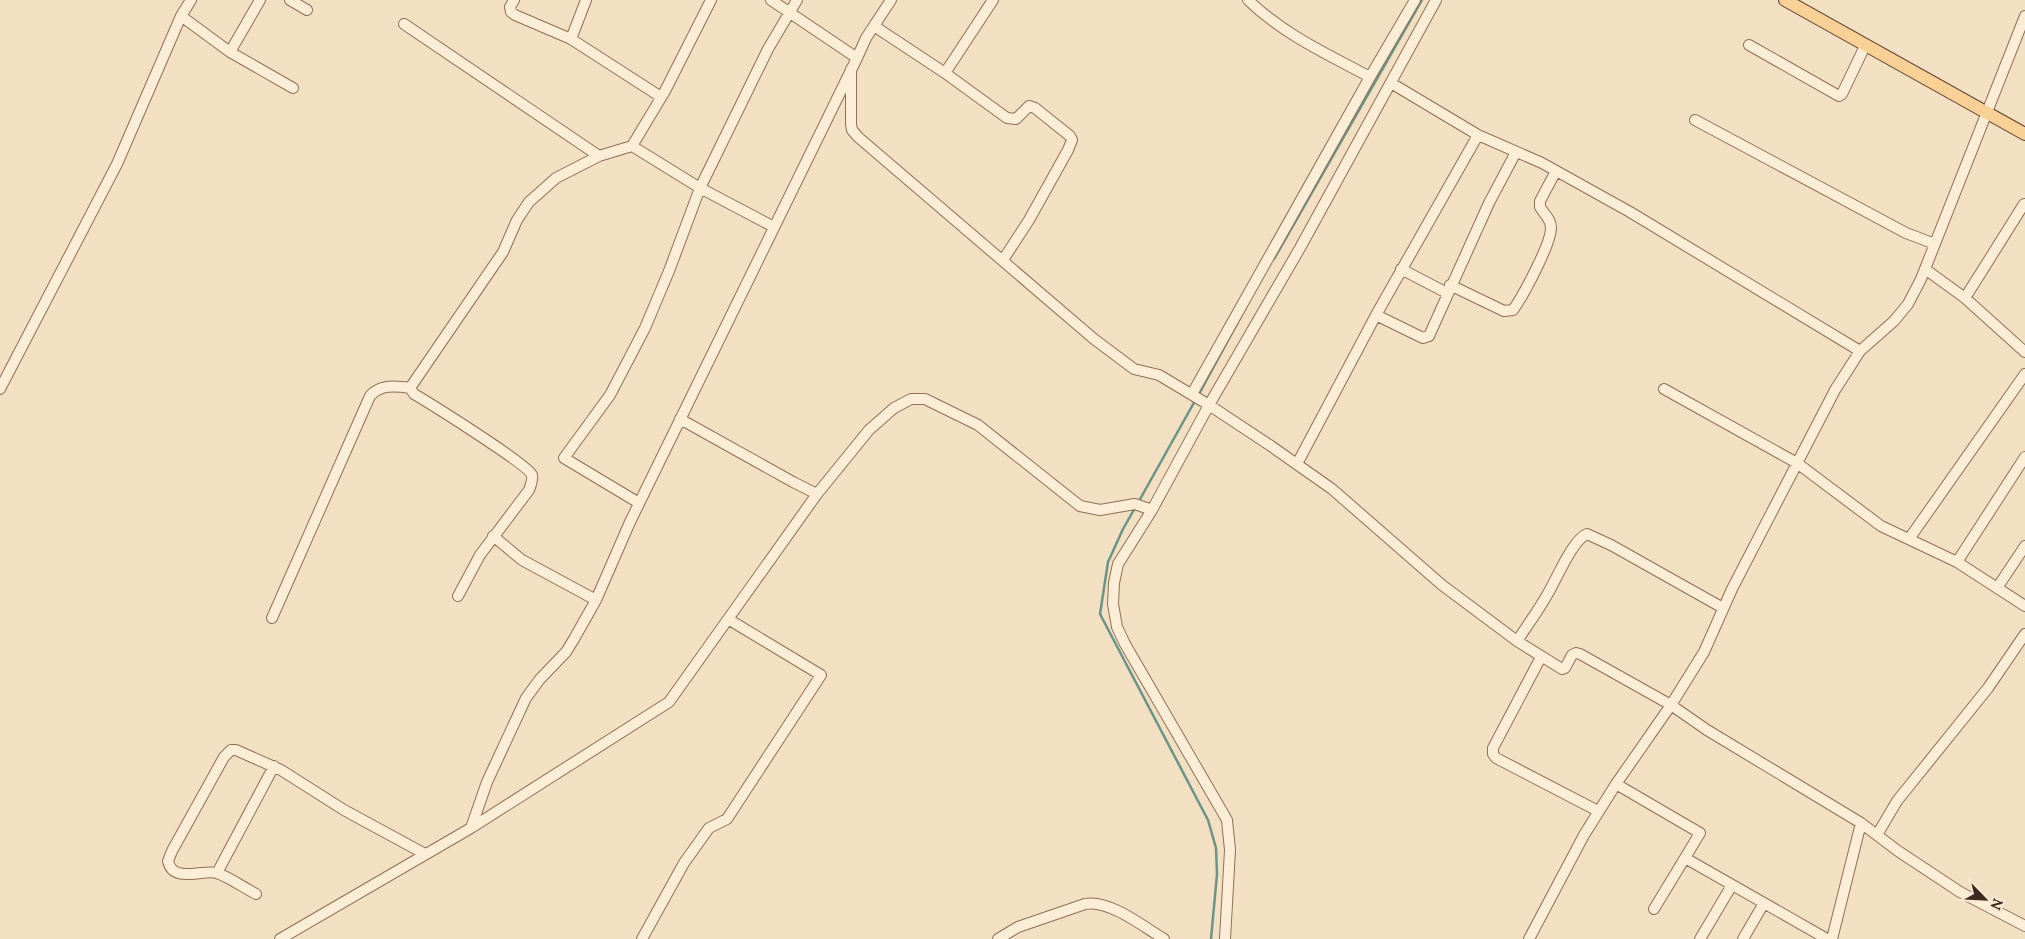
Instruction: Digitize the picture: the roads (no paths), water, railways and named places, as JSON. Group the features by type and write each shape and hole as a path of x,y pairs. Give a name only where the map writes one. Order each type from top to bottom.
{"main road":[{"path":"1785,0 2025,134"}],"street":[{"path":"0,389 116,164 181,16 191,0"},
{"path":"230,52 260,0"},
{"path":"290,0 307,10"},
{"path":"514,0 510,7 511,12 515,15 571,39 661,97"},
{"path":"571,39 586,0"},
{"path":"410,388 504,252 518,220 529,202 556,178 599,156 632,146 661,97 711,0"},
{"path":"771,0 857,58"},
{"path":"639,503 564,458 610,395 645,328 700,188 789,12 797,0"},
{"path":"471,828 487,782 526,698 540,679 566,652 596,600 639,503 851,69 874,26 891,0"},
{"path":"944,73 993,0"},
{"path":"1248,0 1267,18 1286,32 1370,77"},
{"path":"1193,395 1370,77 1415,0"},
{"path":"1225,939 1230,850 1227,820 1117,627 1113,604 1114,583 1118,564 1152,510 1207,404 1300,248 1436,0"},
{"path":"181,16 230,52 293,88"},
{"path":"1529,939 1598,811 1671,705 1704,652 1723,608 1835,390 1860,351 1894,321 1908,304 1925,269 2025,16"},
{"path":"404,24 599,156"},
{"path":"874,26 1008,118 1016,119 1029,106 1036,108 1067,132 1072,140 1030,220 1003,260"},
{"path":"1749,45 1839,96 1842,94 1865,46"},
{"path":"851,69 852,124 854,134 1094,339 1134,369 1159,375 1207,404 1297,464 1332,489 1442,585 1517,641 1560,669 1564,669 1572,655 1578,653 1671,705 1707,730 1861,823 1898,851 1960,892 2025,926"},
{"path":"1391,83 1478,134 1556,171 1630,212 1860,351"},
{"path":"1695,120 1906,233 1935,244"},
{"path":"1297,464 1376,315 1478,134"},
{"path":"632,146 700,188 774,227"},
{"path":"1376,315 1427,338 1489,203 1516,152"},
{"path":"1402,269 1504,311 1513,310 1539,261 1550,234 1550,220 1540,207 1540,201 1556,171"},
{"path":"1965,298 2024,204"},
{"path":"1925,269 1965,298 2025,352"},
{"path":"1909,538 2024,379"},
{"path":"272,618 370,396 378,389 395,386 410,388 414,394 503,451 532,475 529,490 493,536 458,596"},
{"path":"1664,389 1797,463 1881,526 1957,562 2025,606"},
{"path":"280,939 471,828 669,702 817,494 869,430 894,408 910,399 925,399 978,426 1080,506 1100,510 1140,505 1152,510"},
{"path":"680,419 817,494"},
{"path":"1957,562 2025,457"},
{"path":"1517,641 1547,595 1576,544 1587,534 1611,545 1723,608"},
{"path":"493,536 522,560 596,600"},
{"path":"1997,588 2023,552"},
{"path":"642,939 684,863 709,828 727,819 821,675 728,619"},
{"path":"1877,835 1897,801 1988,688 2025,634"},
{"path":"1541,657 1493,748 1493,754 1496,758 1598,811"},
{"path":"256,894 217,873 190,874 176,872 169,866 168,860 172,851 228,751 236,750 274,766 344,810 426,854"},
{"path":"217,873 274,766"},
{"path":"1616,784 1700,833 1654,909"},
{"path":"1832,939 1861,823"},
{"path":"1685,858 1827,939"},
{"path":"1700,939 1732,885"},
{"path":"998,939 1018,926 1085,904 1095,903 1103,904 1164,939"},
{"path":"1743,939 1764,903"}],"waterway":[{"path":"1274,259 1422,0"},
{"path":"1199,394 1245,309"},
{"path":"1139,501 1196,399"},
{"path":"1135,508 1108,562 1100,614 1208,820 1216,848 1217,874 1211,939"}]}
